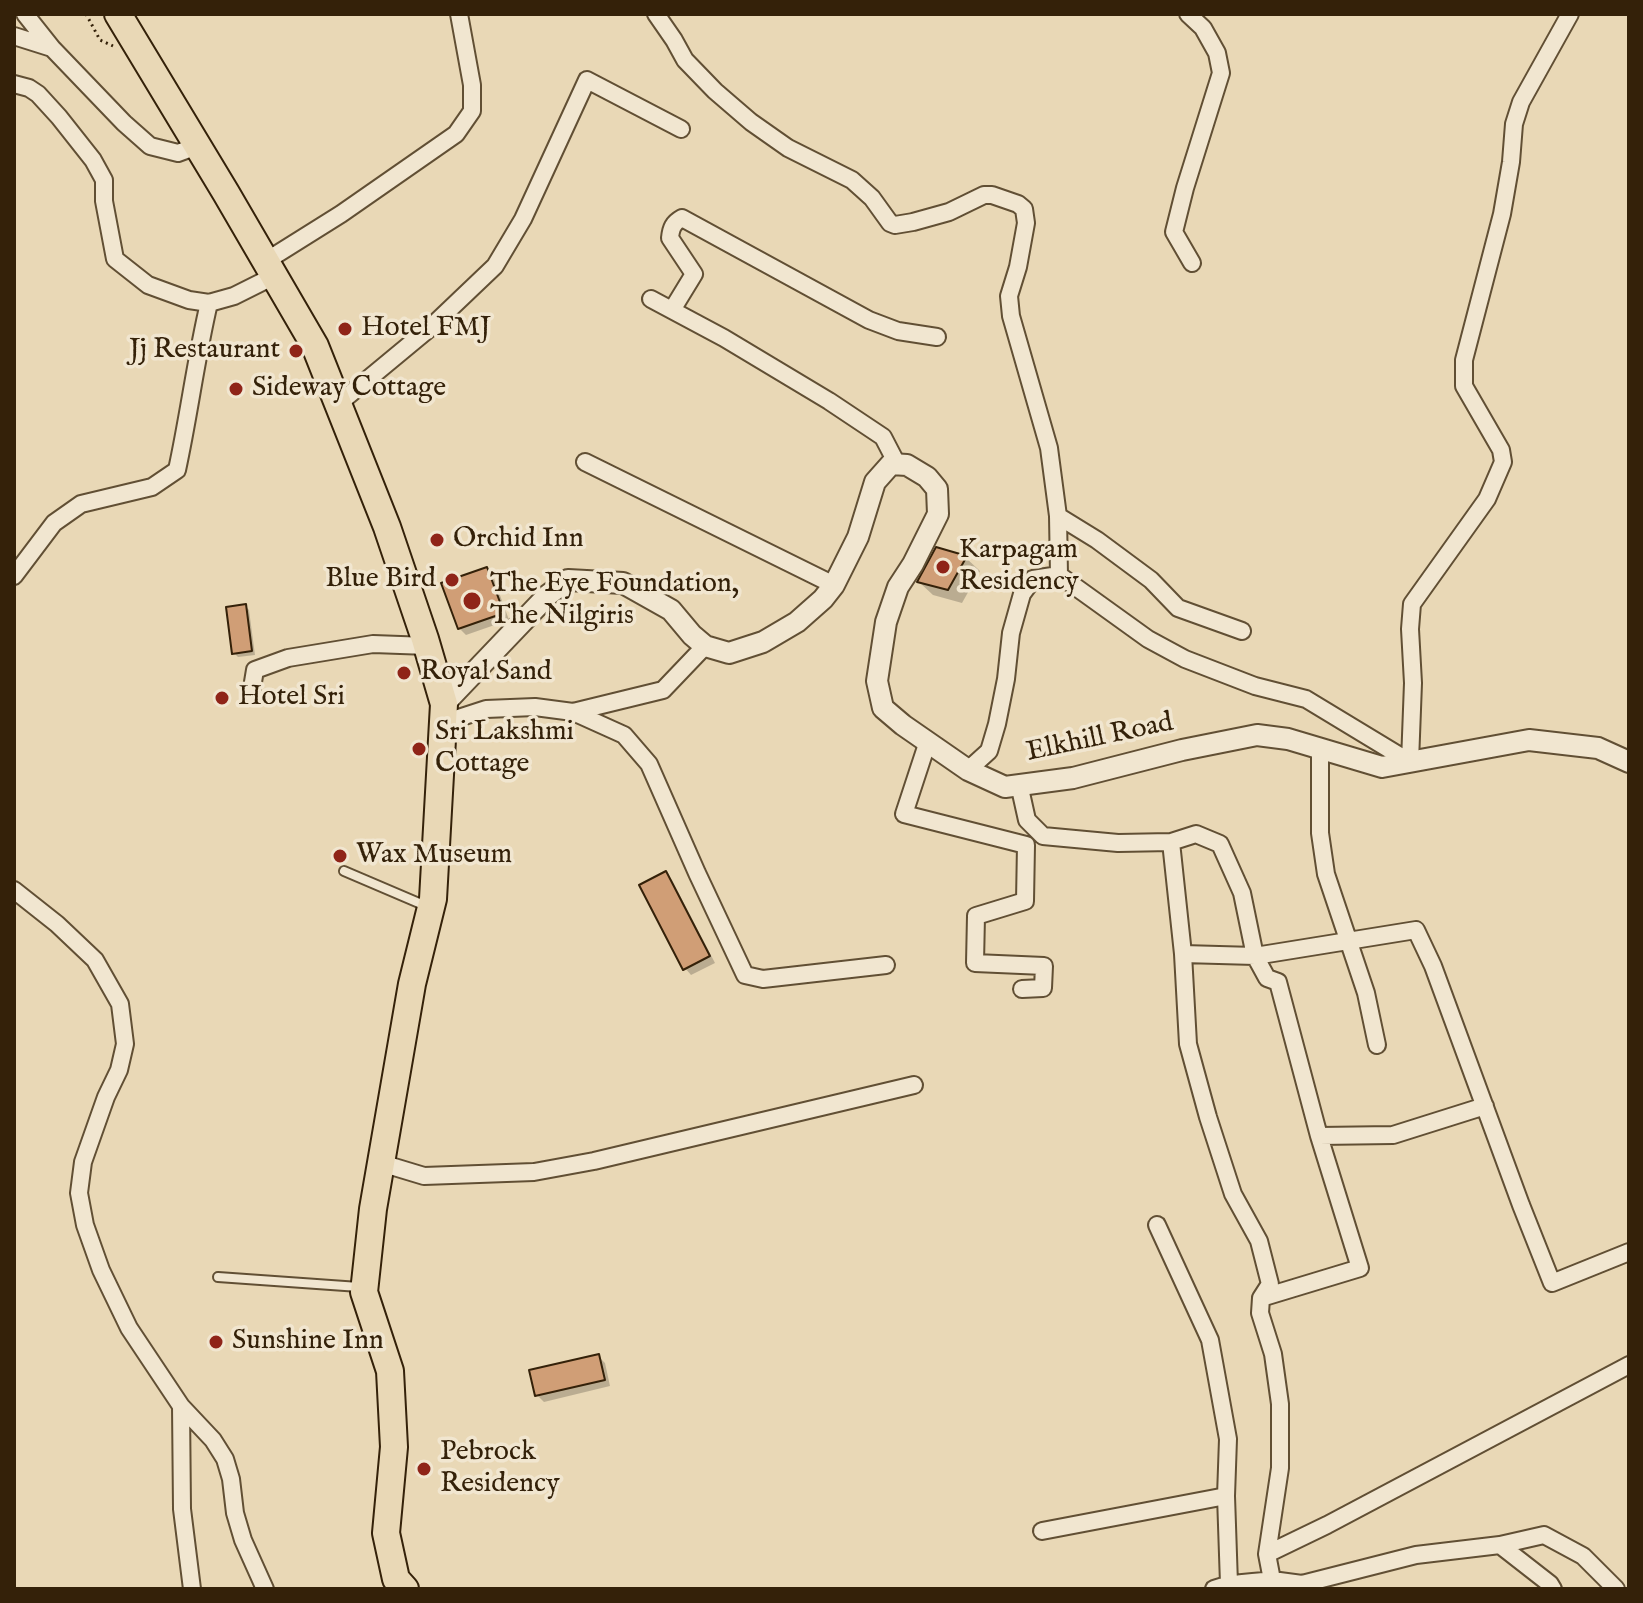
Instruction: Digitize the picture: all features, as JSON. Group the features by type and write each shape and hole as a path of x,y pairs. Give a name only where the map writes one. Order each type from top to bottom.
{"highway":[{"path":"118,14 315,346 387,527 428,646 444,713 433,899 412,984 373,1209 364,1287 390,1371 394,1447 386,1533 396,1579 405,1589"}],"street":[{"path":"25,14 52,48 150,146 178,153 197,146"},
{"path":"14,84 38,94 93,160 104,180 104,201 115,259 148,285 189,300 209,303 234,296 341,214 456,134 472,111 472,85 459,14"},
{"path":"656,14 685,60 727,102 788,148 852,180 872,198 890,223 913,222 949,212 984,195 1018,204 1024,209 1026,223 1009,296 1011,316 1049,448 1058,516 1059,575"},
{"path":"1188,14 1203,28 1217,53 1221,73 1174,232 1192,263"},
{"path":"968,770 989,751 1006,679 1011,633 1022,594 1033,579 1059,575 1148,639 1255,686 1306,699 1410,762 1412,604 1487,499 1503,462 1501,450 1464,386 1464,360 1502,214 1514,124 1521,102 1570,14"},
{"path":"14,36 52,48"},
{"path":"338,404 431,327 495,266 523,219 587,80 681,129"},
{"path":"672,310 694,274 670,238 675,222 682,218 869,320 898,331 937,337"},
{"path":"444,713 548,595 568,580 623,583 671,610 705,646 729,653 763,642 797,622 834,585 858,537 875,482 891,464 897,464 883,437 724,338 651,299"},
{"path":"14,576 54,523 81,504 152,487 177,470 209,303"},
{"path":"585,462 834,585"},
{"name":"Elkhill Road","path":"897,464 907,465 927,477 937,489 938,514 898,587 886,622 877,681 883,708 968,770 1005,787 1073,778 1182,750 1257,735 1288,739 1382,767 1529,740 1598,748 1629,762"},
{"path":"1058,516 1151,580 1178,608 1242,631"},
{"path":"251,694 255,670 288,658 373,644 428,646"},
{"path":"573,712 663,690 705,646"},
{"path":"444,713 535,707 573,712 624,735 649,764 745,975 763,979 886,965"},
{"path":"928,741 904,814 1026,845 1025,901 976,916 975,963 1044,966 1043,988 1022,989"},
{"path":"1320,749 1320,833 1326,874 1366,993 1377,1045"},
{"path":"1019,784 1027,820 1043,836 1118,843 1171,842 1196,834 1220,844 1242,893 1255,956 1267,978 1278,982 1319,1136 1360,1268 1261,1298"},
{"path":"1171,842 1183,954 1188,1044 1233,1194 1259,1241 1270,1284 1261,1298 1260,1313 1273,1354 1280,1404 1280,1468 1267,1554 1272,1580"},
{"path":"14,890 95,960 120,1004 125,1044 119,1070 83,1162 79,1193 85,1225 101,1270 129,1328 181,1406 213,1440 225,1459 243,1540 265,1589"},
{"path":"1183,954 1255,956 1416,930 1433,966 1552,1283 1629,1252"},
{"path":"381,1163 424,1176 534,1172 594,1161 914,1085"},
{"path":"1319,1136 1393,1135 1485,1106"},
{"path":"1157,1225 1210,1340 1228,1439 1221,1586 1272,1580 1320,1586 1416,1555 1500,1545 1544,1535 1583,1556 1616,1589"},
{"path":"1267,1554 1629,1365"},
{"path":"181,1406 182,1509 192,1589"},
{"path":"1042,1531 1226,1496"},
{"path":"1500,1545 1553,1589"}],"lane":[{"path":"344,871 430,908"},
{"path":"218,1277 364,1287"}],"building":[{"name":"Karpagam Residency","path":"936,547 967,556 948,590 917,582"},
{"path":"487,567 504,613 458,629 441,583"},
{"path":"246,604 252,651 232,654 226,607"},
{"path":"666,871 710,956 683,970 639,885"},
{"path":"599,1354 605,1380 535,1396 529,1370"}],"place":[{"name":"Hotel FMJ","path":"345,329"},
{"name":"Jj Restaurant","path":"296,351"},
{"name":"Sideway Cottage","path":"236,389"},
{"name":"Orchid Inn","path":"437,540"},
{"name":"Karpagam Residency","path":"943,567"},
{"name":"Blue Bird","path":"452,580"},
{"name":"The Eye Foundation, The Nilgiris","path":"472,601"},
{"name":"Royal Sand","path":"404,673"},
{"name":"Hotel Sri","path":"222,698"},
{"name":"Sri Lakshmi Cottage","path":"419,749"},
{"name":"Wax Museum","path":"340,856"},
{"name":"Sunshine Inn","path":"216,1342"},
{"name":"Pebrock Residency","path":"424,1469"}]}
